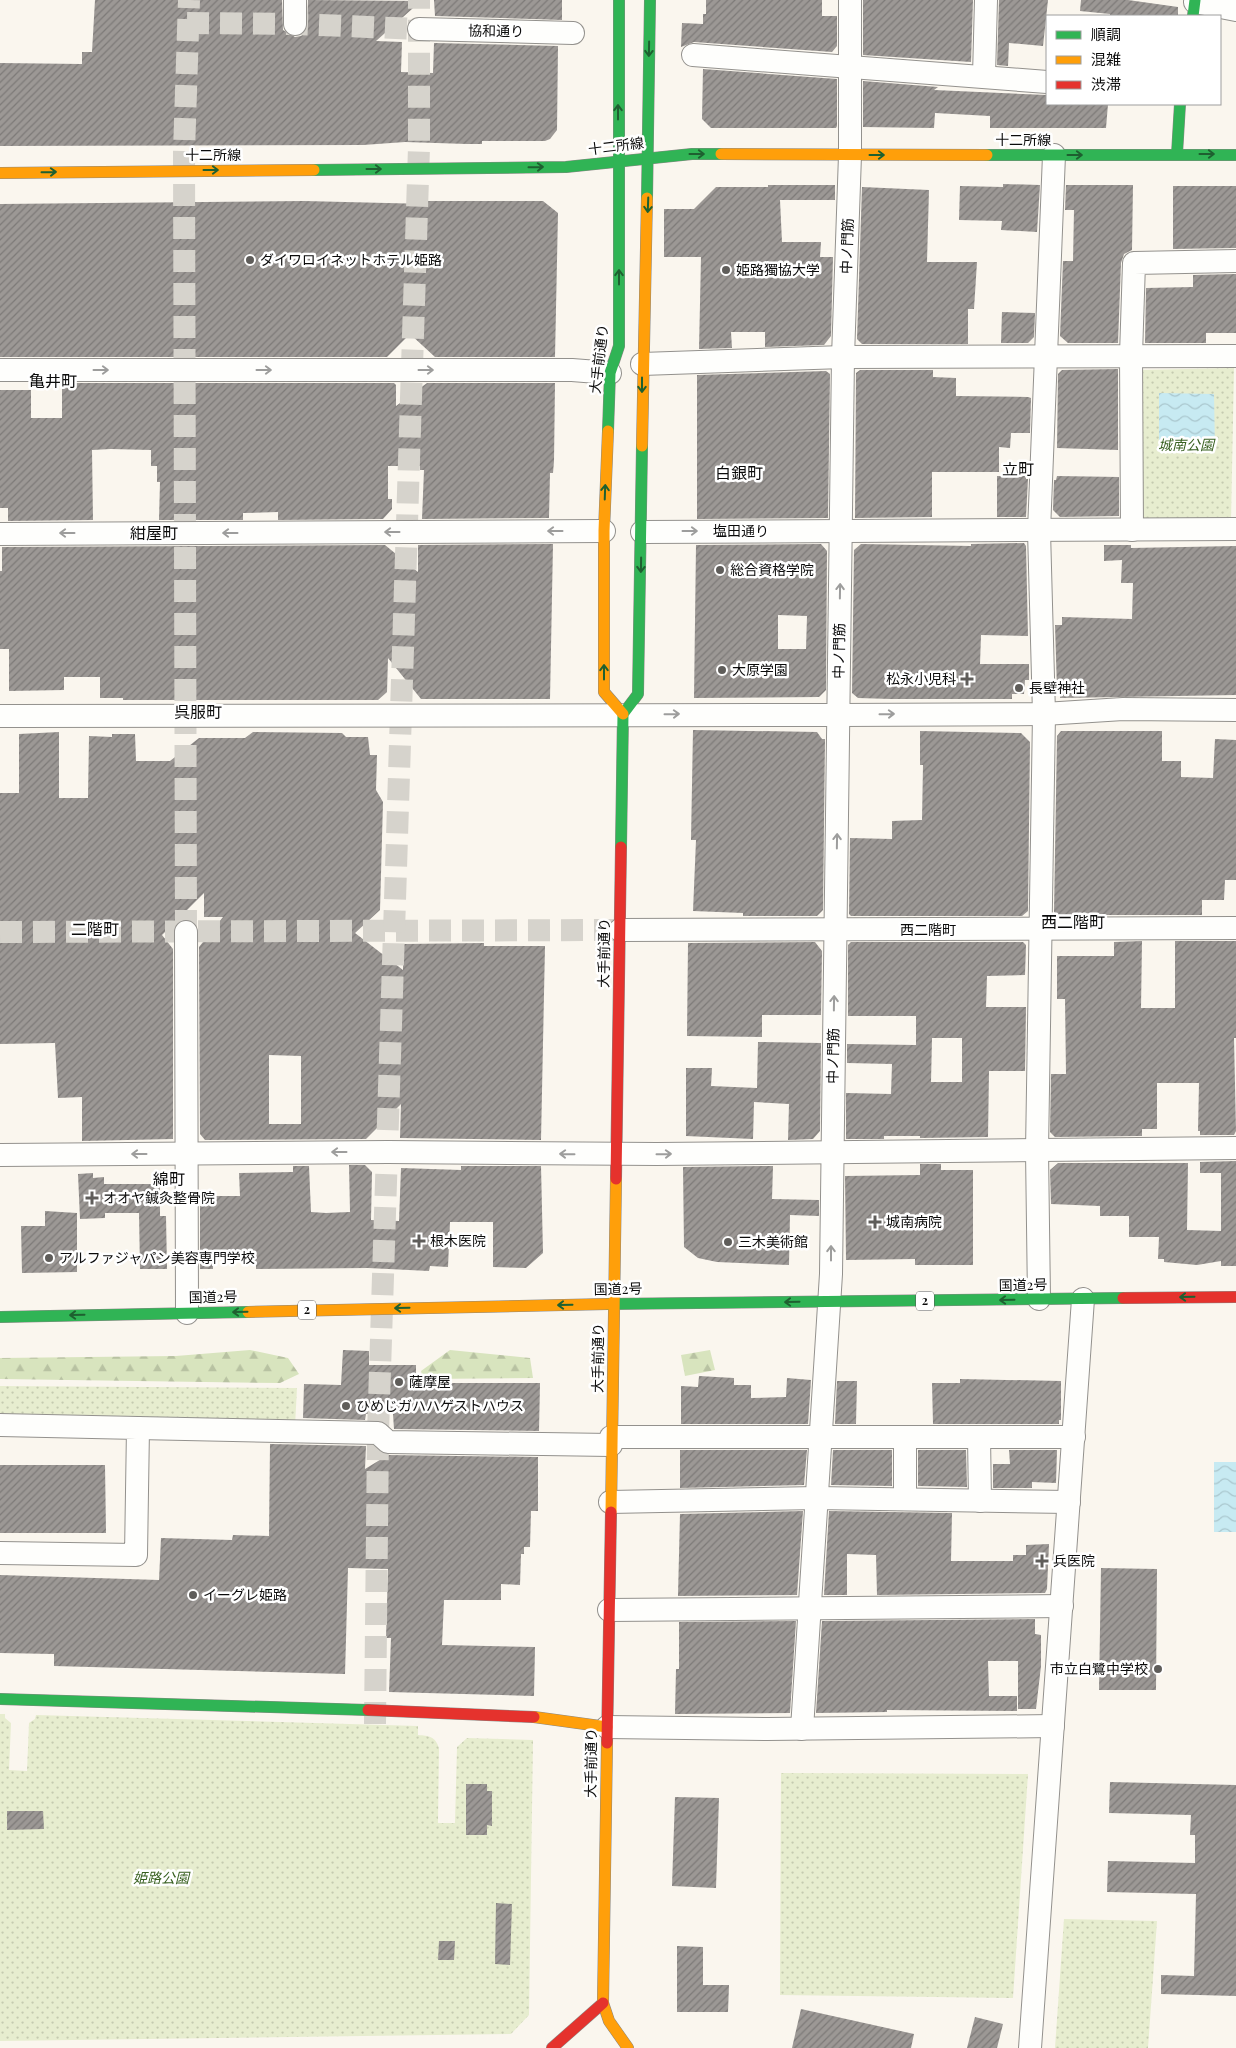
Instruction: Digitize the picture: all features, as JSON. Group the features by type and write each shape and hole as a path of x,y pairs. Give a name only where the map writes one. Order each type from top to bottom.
{"main road":[{"name":"大手前通り","path":"602,2003 623,714 604,692 604,531 610,373 618,346 619,0"},
{"path":"623,714 638,694 642,532 642,364 650,0"},
{"path":"1177,154 1180,105"},
{"name":"十二所線","path":"0,173 566,167 648,157 692,154 1236,154"},
{"name":"国道2号","path":"0,1317 614,1304 1236,1297"},
{"path":"0,1700 375,1710 553,1718 607,1726"},
{"path":"552,2048 602,2003 609,2021 628,2048"}],"street":[{"path":"295,24 296,0"},
{"name":"中ノ門筋","path":"802,1729 830,1302 843,357 850,155 850,0"},
{"path":"984,76 986,0"},
{"path":"1194,6 1236,10"},
{"name":"協和通り","path":"419,29 572,33"},
{"path":"693,55 1046,82"},
{"path":"1039,1300 1037,1151 1044,714 1039,531 1054,155"},
{"path":"1132,530 1130,356 1134,263 1236,261"},
{"path":"642,364 843,357 1236,356"},
{"path":"0,370 572,370 610,373"},
{"name":"塩田通り","path":"642,532 1236,529"},
{"path":"0,534 604,531"},
{"path":"0,716 1044,714 1123,709 1236,710"},
{"name":"西二階町","path":"620,930 1236,928"},
{"path":"186,932 188,1313"},
{"path":"0,1155 388,1152 616,1155 1236,1148"},
{"path":"1030,2048 1083,1299"},
{"path":"0,1425 378,1433 388,1442 1074,1436"},
{"path":"0,1553 136,1555 138,1428"},
{"path":"905,1437 905,1499"},
{"path":"979,1437 980,1501"},
{"path":"610,1502 817,1498 1069,1502"},
{"path":"609,1610 1062,1606"},
{"path":"607,1726 802,1729 1053,1726"}],"green space":[{"name":"城南公園","path":"1234,368 1231,521 1140,520 1139,370"},
{"path":"250,1350 288,1358 299,1374 280,1383 0,1379 0,1358 176,1356"},
{"path":"450,1350 530,1358 533,1378 423,1379 421,1371"},
{"path":"710,1350 715,1370 685,1376 681,1355"},
{"path":"0,1386 297,1388 295,1426 0,1415"},
{"name":"姫路公園","path":"0,1714 5,1714 5,1718 11,1723 9,1770 27,1771 29,1723 35,1719 36,1715 418,1726 418,1735 431,1737 436,1741 439,1748 438,1823 455,1823 457,1747 467,1738 533,1740 529,2015 511,2034 0,2041"},
{"path":"781,1773 1028,1774 1013,1998 780,1995"},
{"path":"1064,1919 1157,1921 1148,2048 1055,2048"}],"water":[{"path":"1159,393 1214,394 1215,451 1159,451"},
{"path":"1214,1462 1236,1462 1236,1532 1214,1532"}],"building":[{"path":"95,0 282,0 283,30 295,37 301,36 307,30 308,0 421,1 376,41 402,42 401,72 433,73 434,43 558,46 557,130 550,139 545,141 482,141 482,144 405,142 363,145 0,146 0,63 82,64 82,52 92,52"},
{"path":"434,0 562,0 562,20 435,16"},
{"path":"706,0 822,0 822,16 837,16 837,46 832,52 694,42 681,47 682,23 703,24 703,14 706,14"},
{"path":"863,0 973,0 971,62 863,55"},
{"path":"999,0 1048,0 1043,46 1009,43 1008,66 997,65"},
{"path":"1081,0 1128,0 1178,7 1178,15 1110,15 1080,11"},
{"path":"703,69 837,79 837,126 836,128 711,128 702,119"},
{"path":"863,81 938,87 934,90 1046,95 1046,105 1108,105 1106,128 990,128 990,116 935,113 934,128 863,127"},
{"path":"1003,184 1040,185 1037,232 1001,230 1002,221 959,220 960,186 1003,187"},
{"path":"768,185 835,185 835,200 780,200 782,242 821,242 820,257 833,257 831,336 824,345 765,347 765,332 731,332 732,348 699,349 701,257 664,257 664,209 694,209 716,187 768,187"},
{"path":"1066,185 1133,185 1132,250 1124,254 1121,263 1118,343 1068,343 1060,336 1063,261 1073,261 1074,210 1065,210"},
{"path":"1173,186 1236,186 1236,248 1173,249"},
{"path":"862,187 929,190 927,262 977,262 974,309 968,309 968,344 862,344 857,339"},
{"path":"304,201 428,204 428,201 543,201 558,213 555,357 435,357 410,334 387,357 0,357 0,204"},
{"path":"1236,274 1236,333 1206,333 1206,343 1145,343 1146,288 1193,287 1193,275"},
{"path":"1002,312 1035,313 1034,337 1028,343 1001,343"},
{"path":"1118,369 1118,450 1057,448 1058,374 1062,370"},
{"path":"860,370 933,370 933,377 956,378 956,396 1031,398 1030,433 1011,433 1010,448 999,447 999,472 932,472 932,517 855,518 856,373"},
{"path":"826,371 830,374 828,518 697,519 697,375"},
{"path":"62,383 394,383 396,385 396,406 427,383 555,383 554,461 553,473 550,473 549,518 422,519 424,470 420,470 420,466 388,466 388,499 392,499 392,509 383,519 278,520 278,512 243,513 243,520 159,520 160,482 157,482 157,466 151,466 151,450 111,449 92,450 93,520 8,521 8,508 0,508 0,390 31,390 31,418 62,418"},
{"path":"997,476 1026,476 1026,479 1028,479 1026,517 997,517"},
{"path":"1057,476 1119,477 1119,516 1060,517 1053,510 1054,480 1056,480"},
{"path":"1024,543 1026,546 1028,636 981,635 980,664 1029,664 1029,680 1025,680 1024,694 1012,694 1012,699 891,699 858,698 852,693 854,550 861,544 971,546 971,544"},
{"path":"553,544 550,699 421,699 388,658 387,692 378,700 123,700 123,698 100,698 100,677 64,677 64,690 9,691 9,649 0,649 0,571 2,571 2,547 385,545 418,572 418,545"},
{"path":"821,544 827,551 826,690 819,697 694,698 696,545","holes":["778,615 807,616 806,649 778,649"]},
{"path":"1104,545 1131,545 1131,548 1236,546 1236,695 1060,698 1060,690 1057,690 1055,625 1062,625 1062,617 1132,619 1133,583 1121,583 1122,560 1104,561"},
{"path":"693,730 817,732 822,739 825,739 823,910 817,916 743,916 743,913 693,911 696,840 691,840"},
{"path":"920,731 1021,733 1030,742 1028,911 1022,916 851,916 849,914 850,838 892,839 892,821 922,820 923,765 920,765"},
{"path":"1061,731 1162,731 1162,761 1181,761 1181,777 1213,778 1215,739 1236,740 1236,880 1225,880 1224,900 1202,900 1202,915 1057,915 1054,912 1057,736"},
{"path":"59,732 59,798 88,798 89,736 112,737 112,734 135,734 136,761 170,761 199,738 245,738 253,732 342,733 346,737 368,737 370,755 377,755 376,790 383,802 380,910 355,933 403,970 403,944 484,943 484,946 545,946 541,1140 400,1138 401,1104 366,1139 205,1140 200,1134 199,947 223,917 204,917 204,893 162,935 173,949 173,1139 82,1141 82,1097 58,1098 55,1043 0,1044 0,793 19,793 19,734","holes":["269,1055 301,1056 301,1124 269,1124"]},
{"path":"1142,941 1141,1008 1175,1008 1175,941 1236,941 1236,1038 1234,1038 1236,1131 1234,1135 1200,1135 1200,1131 1198,1131 1199,1083 1157,1083 1157,1129 1142,1129 1142,1136 1055,1137 1050,1132 1051,1074 1066,1074 1065,999 1057,999 1057,956 1114,956 1114,942"},
{"path":"815,942 822,951 821,1015 762,1015 762,1037 687,1036 688,943"},
{"path":"851,942 1023,942 1026,945 1025,975 987,976 986,1007 1026,1007 1025,1071 989,1071 988,1137 920,1138 920,1136 884,1136 884,1139 846,1139 846,1093 891,1094 892,1064 847,1063 847,1044 916,1045 916,1016 848,1016 848,945","holes":["932,1038 962,1038 962,1082 931,1082"]},
{"path":"758,1042 821,1043 820,1131 813,1139 788,1140 789,1104 754,1102 753,1139 686,1136 686,1068 712,1068 711,1086 757,1088"},
{"path":"1236,1161 1236,1266 1221,1266 1221,1261 1197,1265 1164,1262 1164,1259 1158,1259 1159,1237 1129,1237 1129,1216 1100,1216 1100,1206 1051,1204 1050,1170 1058,1163 1188,1163 1187,1230 1221,1231 1221,1173 1200,1173 1200,1162"},
{"path":"920,1164 941,1164 941,1170 973,1170 973,1265 915,1265 915,1259 846,1260 845,1176 920,1175"},
{"path":"349,1165 365,1165 372,1172 371,1220 399,1221 401,1168 461,1170 461,1166 541,1166 543,1253 526,1268 493,1267 493,1222 450,1222 448,1267 430,1266 429,1271 368,1268 256,1269 256,1265 242,1265 242,1257 213,1257 213,1269 200,1269 200,1196 240,1196 239,1173 293,1172 293,1166 309,1166 311,1212 350,1212"},
{"path":"773,1166 772,1199 819,1200 819,1216 790,1215 789,1265 717,1262 698,1258 684,1247 683,1167"},
{"path":"93,1173 93,1178 104,1177 104,1184 160,1184 160,1216 166,1216 167,1269 140,1269 139,1213 105,1213 105,1218 80,1219 78,1174"},
{"name":"アルファジャパン美容専門学校","path":"45,1211 77,1213 77,1272 22,1273 21,1226 45,1226"},
{"path":"343,1350 369,1351 369,1365 416,1365 416,1383 540,1383 539,1431 394,1429 393,1414 366,1414 365,1420 303,1418 304,1384 341,1385"},
{"path":"699,1376 734,1378 734,1385 751,1385 751,1398 786,1397 787,1378 811,1380 808,1424 681,1424 681,1386 698,1387"},
{"path":"960,1379 1061,1381 1061,1420 1059,1420 1059,1424 933,1424 932,1383 960,1383"},
{"path":"837,1381 857,1381 856,1424 835,1424"},
{"path":"270,1444 366,1446 365,1469 388,1455 538,1457 538,1511 531,1511 530,1547 524,1547 524,1554 521,1554 520,1585 501,1584 501,1600 444,1600 442,1645 535,1647 534,1696 389,1692 391,1638 386,1638 388,1569 348,1568 345,1674 54,1666 54,1654 0,1653 0,1575 159,1580 161,1538 232,1540 233,1535 269,1536"},
{"path":"680,1450 807,1450 804,1485 680,1488"},
{"path":"833,1450 892,1450 892,1486 831,1485"},
{"path":"918,1450 966,1450 967,1487 918,1486"},
{"path":"1009,1450 1057,1450 1056,1483 1032,1482 1032,1488 993,1488 993,1464 1010,1464"},
{"path":"0,1465 105,1465 106,1533 0,1533"},
{"path":"803,1511 797,1595 678,1596 680,1514"},
{"path":"829,1511 952,1513 951,1561 1013,1561 1013,1555 1026,1555 1026,1545 1049,1544 1047,1589 1045,1593 877,1595 876,1555 847,1554 847,1595 824,1595"},
{"path":"1101,1568 1157,1569 1156,1690 1099,1690"},
{"path":"1035,1619 1035,1634 1041,1635 1041,1666 1036,1709 1018,1709 1018,1661 988,1661 989,1696 1017,1696 1017,1711 887,1710 887,1712 816,1713 822,1621"},
{"path":"796,1621 790,1713 675,1714 676,1669 679,1669 679,1622"},
{"path":"1110,1782 1236,1785 1236,1996 1161,1994 1161,1975 1194,1976 1196,1894 1107,1892 1108,1861 1195,1863 1195,1835 1190,1835 1191,1815 1109,1813"},
{"path":"466,1784 487,1784 487,1791 492,1791 492,1826 487,1825 487,1835 466,1835"},
{"path":"675,1797 719,1798 716,1888 672,1886"},
{"path":"7,1811 43,1811 44,1829 7,1830"},
{"path":"496,1903 512,1904 510,1965 495,1964"},
{"path":"439,1941 455,1941 454,1960 438,1960"},
{"path":"677,1946 703,1947 703,1985 729,1985 728,2012 677,2012"},
{"path":"801,2009 914,2034 911,2048 792,2048"},
{"path":"975,2017 1003,2024 997,2048 967,2048"}],"tunnel":[{"path":"186,932 184,152 189,0"},
{"path":"375,1724 378,1433 419,147 419,0"},
{"path":"187,23 295,24 419,29"},
{"path":"0,932 620,930"}],"traffic: fast":[{"path":"608,431 610,373 619,346 619,0"},
{"path":"647,198 650,0"},
{"path":"1193,15 1195,0"},
{"path":"1177,154 1180,105"},
{"path":"314,170 566,167 692,154 721,154"},
{"path":"987,155 1236,155"},
{"path":"621,847 623,714 638,694 642,446"},
{"path":"608,1304 1123,1298"},
{"path":"0,1317 248,1312"},
{"path":"0,1699 368,1710"}],"traffic: slow":[{"path":"721,154 987,155"},
{"path":"0,173 314,170"},
{"path":"642,446 647,198"},
{"path":"608,431 604,531 604,692 623,714"},
{"path":"611,1512 616,1179"},
{"path":"248,1312 608,1304"},
{"path":"534,1717 607,1727"},
{"path":"607,1743 603,2003 609,2021 628,2048"}],"traffic: jam":[{"path":"616,1179 621,847"},
{"path":"1123,1298 1236,1297"},
{"path":"607,1743 611,1512"},
{"path":"368,1710 534,1717"},
{"path":"552,2048 603,2003"}],"place":[{"name":"ダイワロイネットホテル姫路","path":"250,260"},
{"name":"姫路獨協大学","path":"726,270"},
{"name":"総合資格学院","path":"720,570"},
{"name":"大原学園","path":"722,670"},
{"name":"松永小児科","path":"967,679"},
{"name":"長壁神社","path":"1019,688"},
{"name":"オオヤ鍼灸整骨院","path":"92,1198"},
{"name":"城南病院","path":"875,1222"},
{"name":"根木医院","path":"419,1241"},
{"name":"三木美術館","path":"728,1242"},
{"name":"アルファジャパン美容専門学校","path":"49,1258"},
{"name":"薩摩屋","path":"399,1382"},
{"name":"ひめじガハハゲストハウス","path":"346,1406"},
{"name":"兵医院","path":"1042,1561"},
{"name":"イーグレ姫路","path":"193,1595"},
{"name":"市立白鷺中学校","path":"1158,1669"}],"district":[{"name":"亀井町","path":"53,381"},
{"name":"立町","path":"1018,469"},
{"name":"白銀町","path":"739,473"},
{"name":"紺屋町","path":"154,533"},
{"name":"呉服町","path":"198,712"},
{"name":"西二階町","path":"1073,922"},
{"name":"二階町","path":"95,929"},
{"name":"綿町","path":"169,1179"}]}
